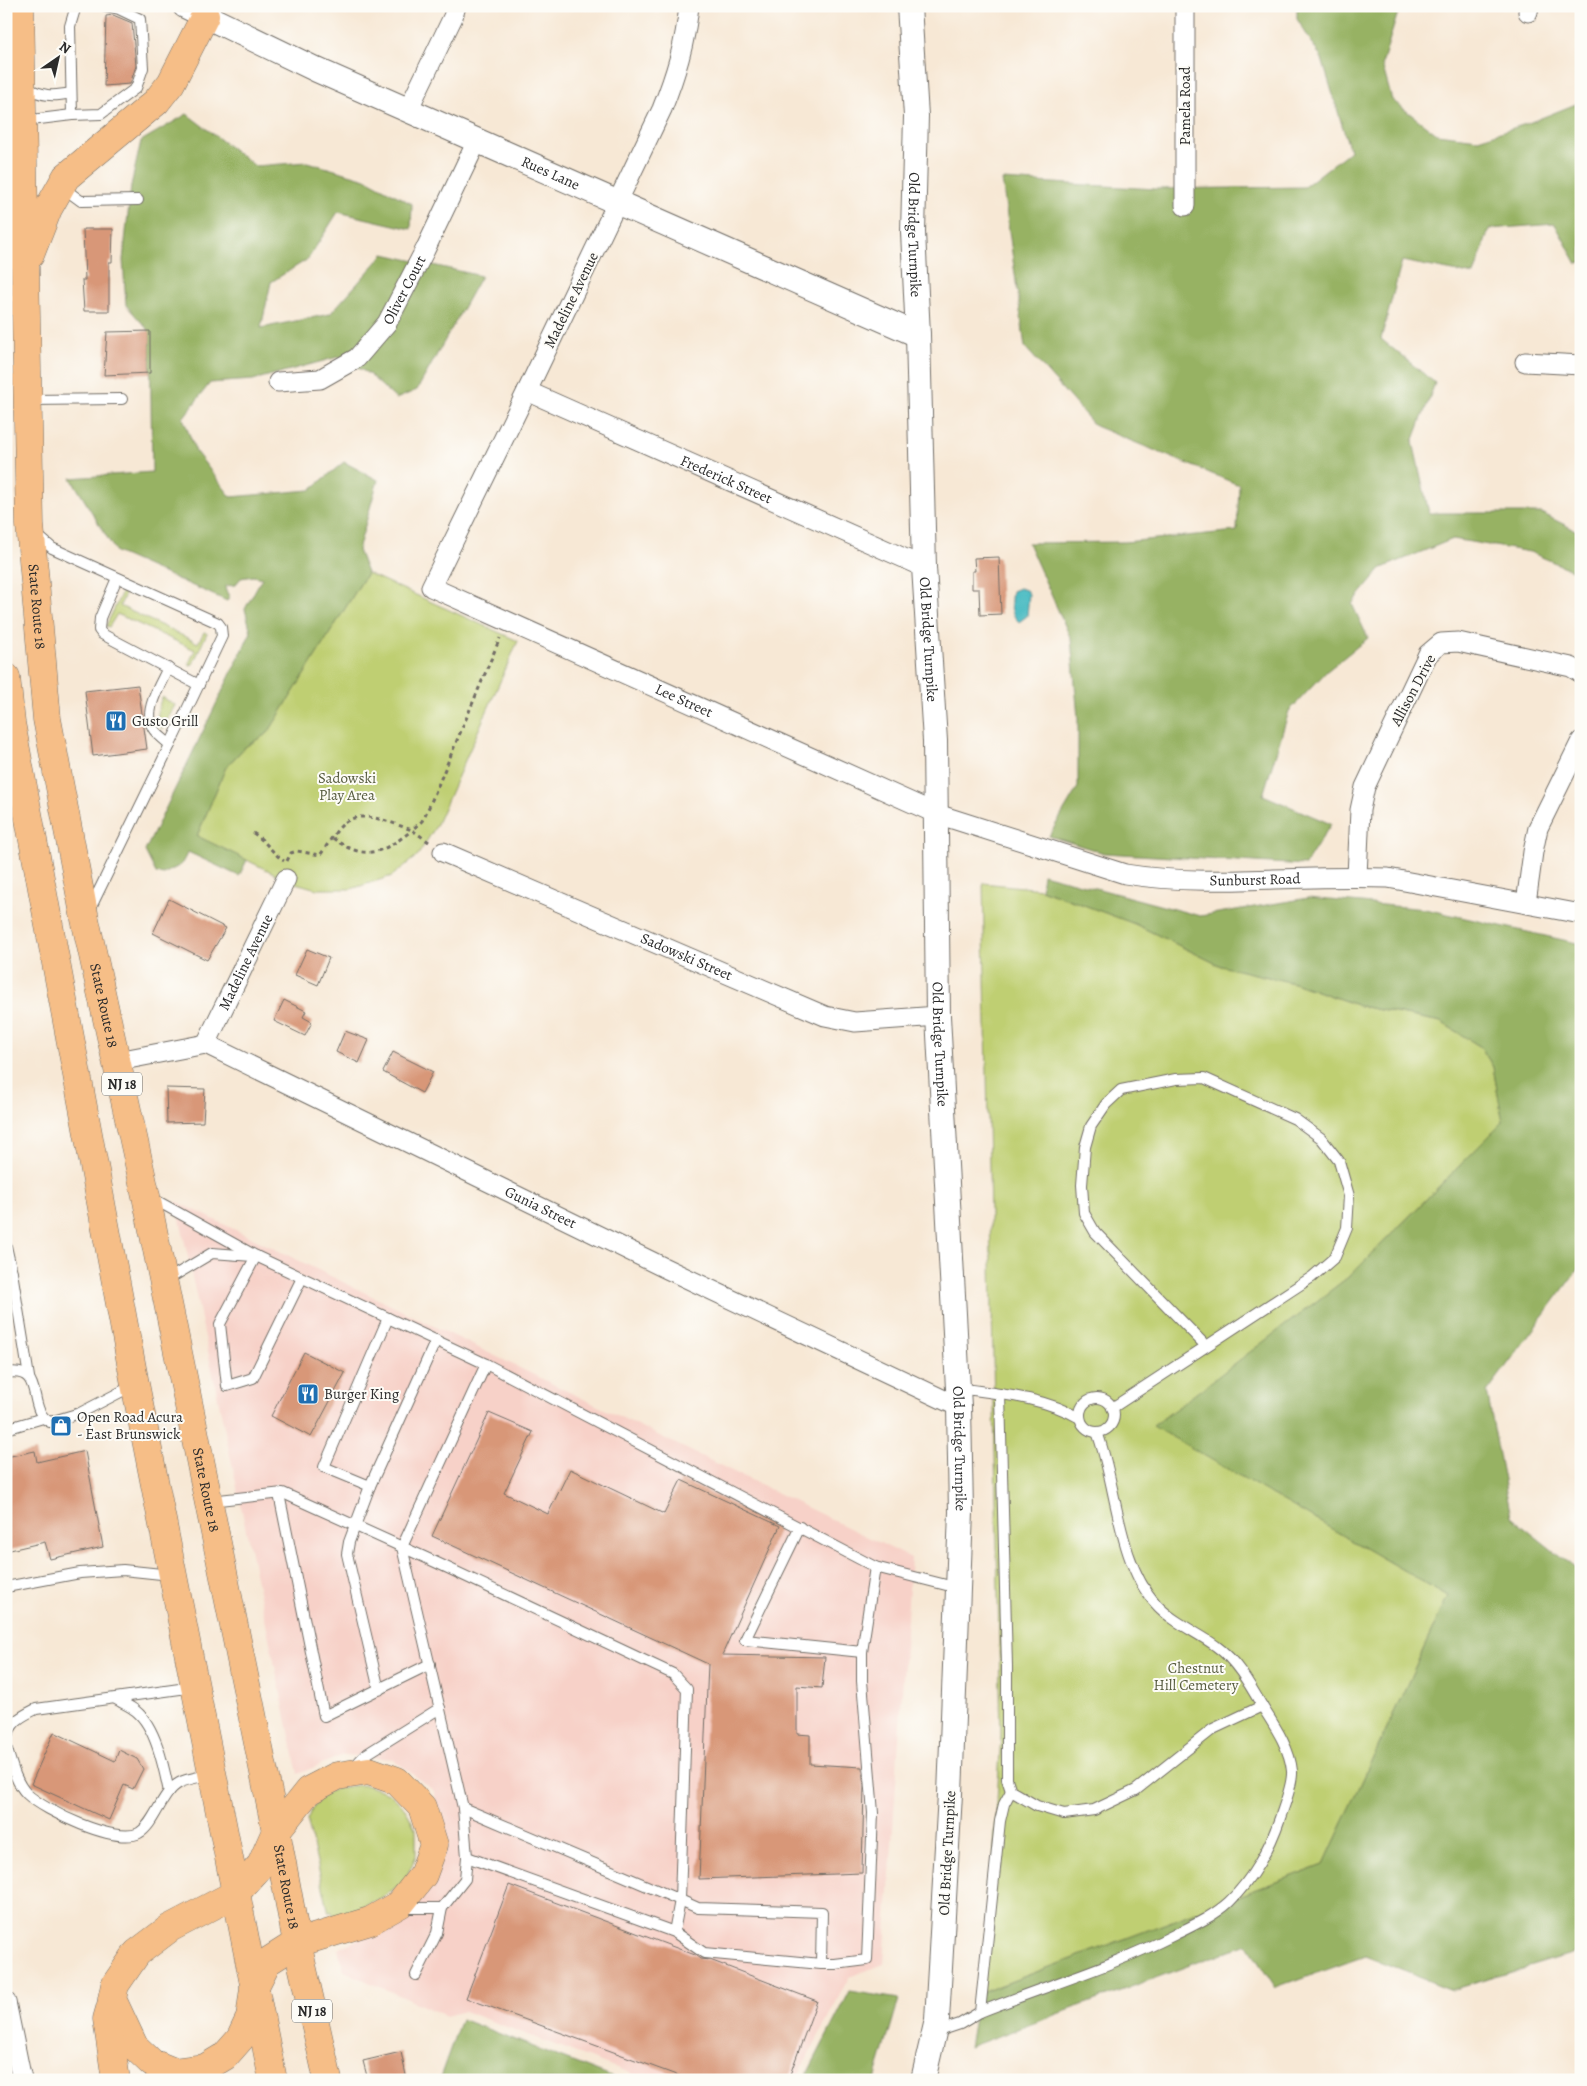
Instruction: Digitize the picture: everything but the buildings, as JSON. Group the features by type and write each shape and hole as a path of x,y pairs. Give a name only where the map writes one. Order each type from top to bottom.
{"highway":[{"name":"State Route 18","path":"20,6 27,329 26,400 30,525 47,719 85,919 118,1061 276,1831 297,1943 328,2080"},
{"path":"27,329 30,254 48,209 66,177 156,102 171,83 195,11"},
{"name":"NJ 18","path":"7,687 11,723 135,1384 273,2080"},
{"path":"112,1999 134,2046 152,2063 170,2076 206,2068 226,2056 240,2039 250,2018 254,1988 268,1962 297,1943 370,1921 400,1904 423,1875 434,1845 422,1807 397,1781 370,1771 337,1776 308,1791 276,1831 261,1865 235,1894 170,1928 137,1953 115,1985 107,2019 116,2080"}],"street":[{"path":"408,110 456,6"},
{"name":"Madeline Avenue","path":"431,587 658,118 676,74 686,38 689,6"},
{"name":"Old Bridge Turnpike","path":"909,6 916,116 912,232 918,335 924,567 935,741 938,1016 958,1398 961,1512 950,1794 937,2020 923,2080"},
{"name":"Pamela Road","path":"1185,6 1185,206"},
{"name":"Rues Lane","path":"195,11 317,70 918,335"},
{"name":"Oliver Court","path":"278,382 320,380 357,358 387,323 425,250 477,140"},
{"path":"1525,362 1581,366"},
{"name":"Frederick Street","path":"527,391 924,567"},
{"name":"Lee Street","path":"431,587 937,814"},
{"name":"Allison Drive","path":"1357,876 1360,810 1365,787 1428,654 1441,643 1458,642 1572,667 1581,673"},
{"path":"1526,903 1538,828 1581,741"},
{"name":"Sunburst Road","path":"937,814 1124,874 1152,879 1357,876 1388,878 1420,882 1581,914"},
{"name":"Sadowski Street","path":"443,852 825,1016 855,1022 938,1016"},
{"name":"Madeline Avenue","path":"206,1044 286,879"},
{"path":"118,1061 206,1044"},
{"name":"Gunia Street","path":"206,1044 658,1265 958,1398"},
{"path":"6,2002 22,2080"}],"lane":[{"path":"72,114 70,26 76,6"},
{"path":"22,121 72,114 101,114 136,88 143,68 140,19 119,9 106,6"},
{"path":"22,85 39,94 54,96 71,93"},
{"path":"61,186 82,201 138,200"},
{"path":"26,400 122,399"},
{"path":"30,525 39,538 52,548 218,623 221,627 222,636 85,919"},
{"path":"117,578 100,618 99,630 102,634 199,684"},
{"path":"168,668 154,698 150,714 154,730 170,745"},
{"path":"1112,1408 1312,1277 1334,1257 1347,1228 1349,1196 1339,1161 1321,1138 1295,1118 1204,1078 1176,1079 1121,1090 1106,1104 1091,1126 1086,1147 1082,1185 1084,1213 1095,1232 1206,1346"},
{"path":"146,1196 256,1256 486,1364 875,1567 958,1588"},
{"path":"6,1246 29,1377 33,1383 37,1407 43,1418 50,1422 80,1413 135,1384"},
{"path":"164,1282 212,1254 256,1256"},
{"path":"256,1256 220,1324 227,1386 253,1378 302,1278"},
{"path":"370,1486 324,1466 388,1318"},
{"path":"379,1690 347,1554 370,1486 436,1340"},
{"path":"416,1975 437,1933 442,1908 465,1879 467,1857 462,1808 402,1547 486,1364"},
{"path":"6,1373 13,1372 29,1377"},
{"path":"958,1398 1000,1394 1020,1396 1045,1403 1080,1418"},
{"path":"1000,1394 1008,1692 1007,1780 1011,1791 1037,1806 1064,1814 1094,1810 1136,1790 1213,1729 1262,1706"},
{"path":"1094,1398 1105,1400 1112,1408 1114,1419 1108,1429 1097,1432 1086,1428 1080,1418 1084,1403 1094,1398"},
{"path":"6,1429 43,1418"},
{"path":"934,2033 960,2024 980,2012 1067,1981 1140,1951 1197,1923 1228,1902 1250,1877 1276,1831 1287,1798 1292,1772 1287,1750 1236,1666 1218,1647 1168,1615 1156,1604 1140,1580 1128,1551 1104,1451 1097,1432"},
{"path":"209,1501 283,1493 673,1674 687,1689 680,1900 674,1932"},
{"path":"279,1494 324,1716 430,1664"},
{"path":"800,1527 745,1640 862,1652"},
{"path":"467,1857 674,1932 704,1953 821,1964 867,1960 873,1813 862,1681 862,1652 875,1567"},
{"path":"6,1587 80,1572 123,1570 174,1576"},
{"path":"6,1740 18,1718 36,1709 195,1687"},
{"path":"116,1699 137,1712 150,1729 165,1770 169,1792"},
{"path":"348,1774 365,1755 440,1708"},
{"path":"6,1746 13,1770 26,1794 46,1808 102,1833 129,1837 140,1833 169,1792 179,1783 212,1774"},
{"path":"980,2012 1000,1821 1004,1804 1011,1791"},
{"path":"462,1808 698,1908 822,1912 821,1964"},
{"path":"393,1908 442,1908"}],"path":[{"path":"333,838 346,848 355,851 380,851 395,843 422,821 507,622"},
{"path":"253,833 265,841 276,855 287,862 291,853 297,851 320,855 346,821 356,817 371,818 412,830 443,852"}],"shaded area":[{"path":"176,1201 911,1558 884,1964 849,1977 796,2080 649,2080 464,2011 446,2016 344,1971 338,1949 383,1927 445,1849 434,1791 393,1759 343,1755 298,1774"}],"green space":[{"path":"1297,6 1400,6 1382,64 1392,100 1437,134 1478,139 1526,124 1581,102 1581,262 1577,264 1555,224 1489,229 1474,275 1402,261 1381,339 1435,383 1413,442 1429,513 1541,513 1581,533 1581,574 1530,552 1453,539 1382,568 1352,604 1368,638 1327,671 1289,711 1263,795 1331,824 1305,865 1104,853 1049,836 1078,787 1078,718 1071,639 1028,543 1125,542 1237,531 1239,485 1095,426 1025,347 1002,180 1156,189 1304,187 1350,151 1322,59 1297,19"},
{"path":"187,114 255,166 307,162 366,179 412,204 411,229 338,212 308,259 271,282 261,328 330,314 384,254 481,276 417,390 396,399 369,374 338,357 253,380 210,383 183,418 196,452 231,497 310,490 344,462 378,480 358,550 367,573 268,733 245,747 226,767 197,836 247,860 239,876 188,852 181,865 163,874 156,873 145,851 251,632 245,609 262,578 253,576 241,578 235,585 226,586 225,589 229,596 227,601 116,552 71,478 152,472 150,332 126,305 123,260 131,186 141,141"},
{"name":"Sadowski Play Area","path":"367,573 518,641 436,826 418,855 392,876 351,889 317,889 292,882 197,836 226,767 245,747 268,733"},
{"path":"122,592 125,594 120,606 198,643 204,632 207,633 193,664 190,665 189,663 195,650 117,614 109,627 106,626"},
{"path":"162,697 175,705 162,729 158,722 158,709"},
{"path":"1043,874 1200,916 1308,898 1425,909 1581,944 1581,1265 1487,1392 1511,1517 1581,1573 1581,1951 1452,1990 1365,1956 1276,1988 1247,1944 969,2047 978,1994 1324,1864 1448,1596 1153,1426 1351,1275 1503,1122 1493,1067 1481,1047 1441,1022 1360,1006 1294,983 1221,966 1135,924 1041,889"},
{"name":"Chestnut Hill Cemetery","path":"983,883 1041,889 1135,924 1221,966 1294,983 1360,1006 1441,1022 1481,1047 1493,1067 1503,1122 1351,1275 1154,1426 1448,1596 1324,1864 978,1994 990,1918 1001,1735"},
{"path":"365,1785 389,1793 405,1808 416,1830 416,1856 404,1882 381,1898 335,1919 331,1911 329,1913 307,1819 318,1801 330,1791"},
{"path":"850,1991 899,1999 875,2080 804,2080"},
{"path":"461,2019 619,2080 439,2080"}],"water":[{"path":"1019,588 1026,590 1029,594 1027,616 1019,622 1012,612 1011,604 1012,591"}],"place":[{"name":"Gusto Grill","path":"116,721"},
{"name":"Burger King","path":"308,1394"},
{"name":"Open Road Acura - East Brunswick","path":"61,1426"}]}
